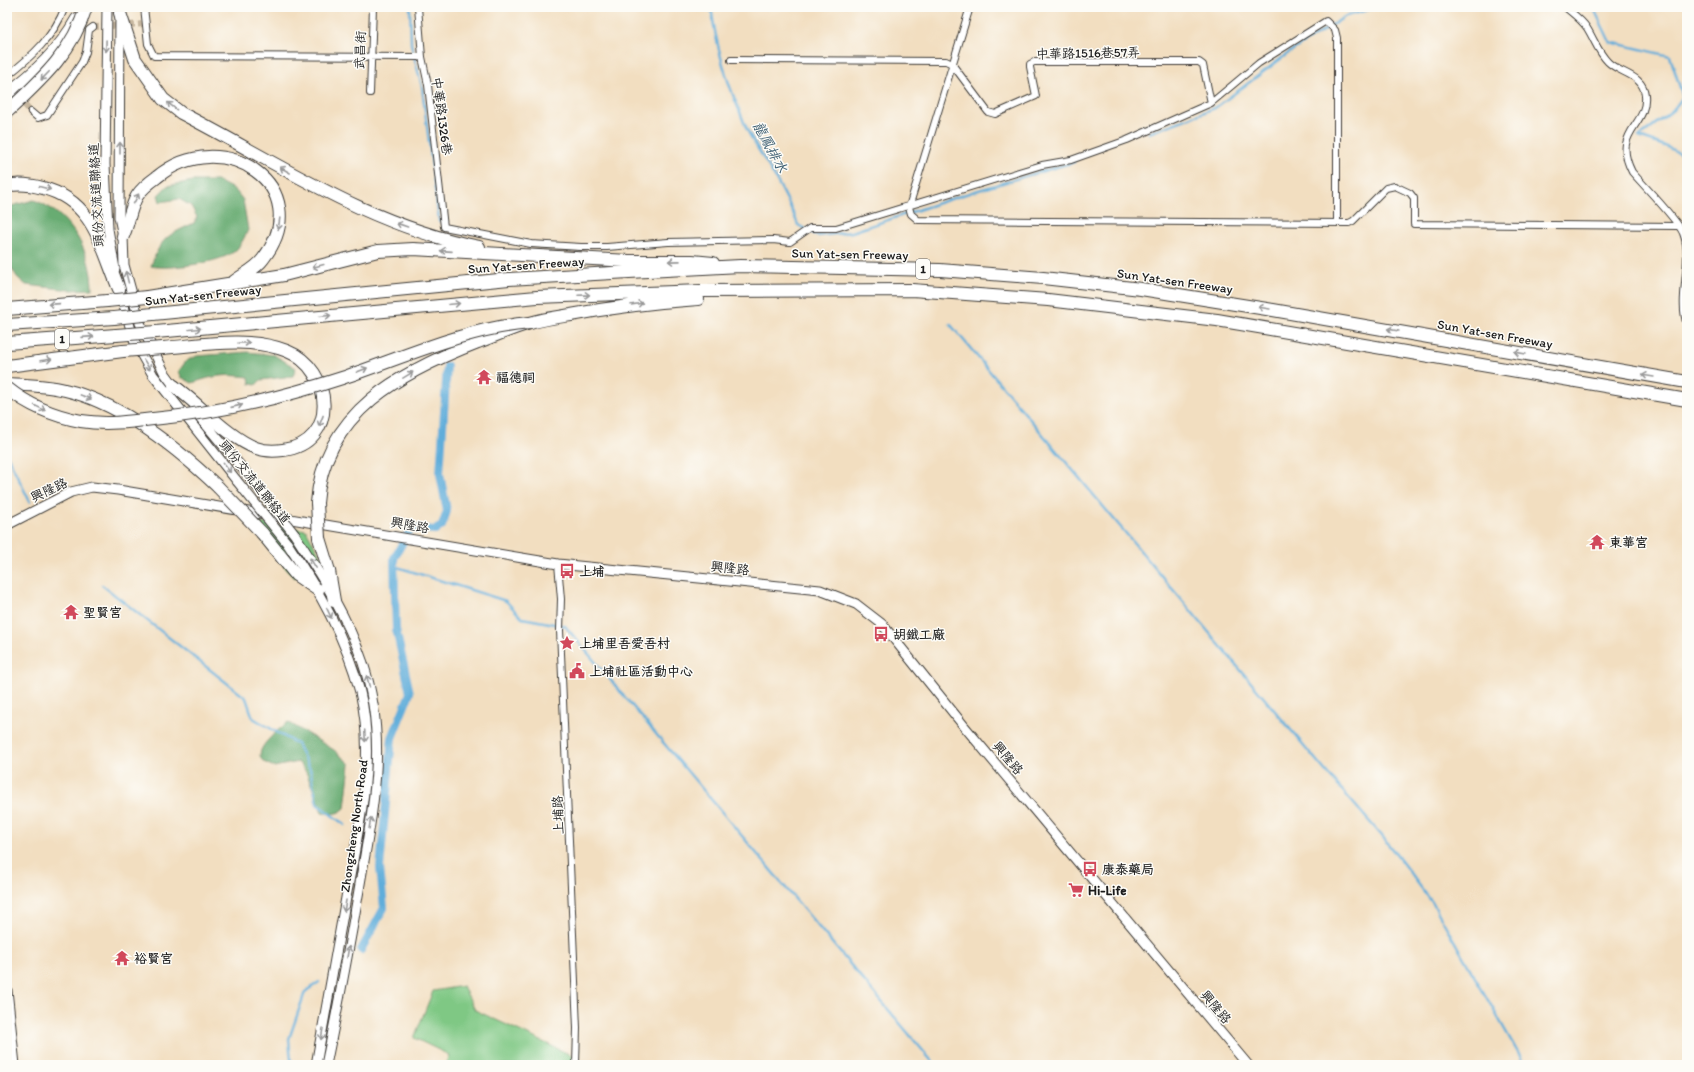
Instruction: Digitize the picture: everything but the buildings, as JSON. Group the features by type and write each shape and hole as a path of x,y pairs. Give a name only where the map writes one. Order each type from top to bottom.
{"highway":[{"path":"7,94 35,72 49,58 67,35 83,7"},
{"path":"7,112 42,79 60,58 70,44 83,19 86,7"},
{"path":"121,9 135,59 163,99 181,113 244,147 302,181 378,217 448,241 506,252 549,257"},
{"path":"123,236 137,195 163,172 179,162 213,156 230,158 246,164 259,173 270,185 277,200 280,213 279,229 271,249 262,260 231,284"},
{"path":"7,186 33,185 53,190 78,206 86,214 102,242 106,259 119,289"},
{"path":"7,308 147,297 284,275 378,251 413,249 629,261 692,261 740,266"},
{"name":"Sun Yat-sen Freeway","path":"7,325 114,318 509,279 740,266 940,270 1042,278 1142,289 1281,311 1687,382"},
{"name":"1","path":"7,343 156,332 537,297 729,291 881,290 1048,300 1217,320 1687,400"},
{"path":"7,388 16,395 48,412 81,420 97,422 130,422 186,416 259,401 342,378 460,338 511,324 530,323 610,308 659,301 716,297 729,291"},
{"path":"7,301 32,305"},
{"path":"334,601 329,571 319,538 316,503 319,478 329,453 345,424 359,409 383,390 418,369 460,349 530,323"},
{"path":"7,366 123,351 245,343 261,344 287,351 298,357 316,376 324,397 323,415 316,432 305,442 296,447 277,451 257,448 228,431 196,402 174,386"},
{"path":"7,384 65,390 112,408 148,430 174,449 218,487 262,533 296,575 318,590"}],"main road":[{"name":"頭份交流道聯絡道","path":"107,7 106,171 108,229 119,289 135,343 153,375 170,398 287,543"},
{"name":"頭份交流道聯絡道","path":"121,9 119,217 123,236 124,264 140,323 161,366 174,386 248,475 295,535"},
{"name":"興隆路","path":"7,525 71,492 92,488 118,490 558,564 820,590 856,604 874,617 1248,1065"},
{"name":"Zhongzheng North Road","path":"295,535 350,631 363,663 376,724 378,750 373,805 342,984 326,1065"},
{"name":"Zhongzheng North Road","path":"287,543 318,590 354,671 364,712 366,752 361,815 316,1065"},
{"path":"7,990 15,1065"}],"street":[{"path":"7,76 42,47 65,7"},
{"path":"144,7 148,44 154,56 420,57"},
{"name":"武昌街","path":"370,93 373,7"},
{"name":"中華路1326巷","path":"418,7 420,57 430,99 444,227 531,244 581,247 607,247 668,242 773,240 790,242 810,228 836,228 909,207"},
{"path":"970,7 909,207 911,214 918,220 1348,223 1353,221 1386,188 1394,186 1410,193 1414,198 1414,224 1679,226"},
{"path":"1565,7 1586,26 1599,50 1609,63 1636,78 1643,87 1644,105 1628,135 1624,150 1627,162 1632,172 1679,226 1685,243 1684,293 1687,325"},
{"path":"909,207 1036,167 1071,160 1126,140 1211,103 1259,63 1326,21 1331,25 1337,38 1337,223"},
{"path":"31,112 38,118 47,115 82,62 86,52 89,30 93,27"},
{"path":"731,60 946,61 952,64"},
{"name":"中華路1516巷57弄","path":"952,64 991,114 1008,109 1036,96 1030,67 1030,64 1034,62 1199,62 1203,65 1211,103"},
{"name":"上埔路","path":"558,564 561,599 560,629 577,1028 576,1065"}],"green space":[{"path":"193,181 218,181 235,190 243,200 248,230 241,244 235,251 218,259 182,266 151,266 159,248 166,238 194,223 197,217 191,206 179,199 160,202 158,195 167,186"},
{"path":"34,200 47,206 58,214 68,224 76,236 88,261 92,289 72,290 26,285 17,277 7,261 7,207"},
{"path":"248,352 274,355 296,368 293,376 261,380 256,385 250,384 249,377 233,376 208,378 192,383 181,377 179,371 186,361 197,356"},
{"path":"247,521 306,530 334,580 293,577"},
{"path":"288,722 334,750 350,764 345,808 340,812 332,814 322,812 306,772 298,762 274,767 264,762 260,756 261,751 268,740"},
{"path":"463,986 475,1010 573,1056 573,1065 445,1065 449,1055 414,1038 433,991"}],"waterway":[{"path":"410,7 411,44 422,87 439,221"},
{"name":"龍鳳排水","path":"711,7 722,61 746,128 782,191 798,225 818,236 852,232 972,192 1074,162"},
{"path":"1149,133 1215,108 1290,52 1346,16 1378,7"},
{"path":"1592,7 1610,42 1670,56 1683,97 1673,110 1639,137 1665,146 1687,157"},
{"path":"950,324 1327,773 1382,836 1432,902 1525,1065"},
{"path":"361,950 384,908 380,868 392,738 410,693 396,629 394,558 411,528 435,530 442,526 447,511 440,474 447,366"},
{"path":"7,455 30,502"},
{"path":"394,566 506,601 522,618 565,626 935,1065"},
{"path":"102,585 246,698 253,718 297,744 310,769 317,804 345,825"},
{"path":"293,1065 291,1061 289,1039 305,992 319,982"}],"tunnel":[{"path":"93,27 145,24"},
{"path":"7,85 31,112"}],"place":[{"name":"福德祠","path":"484,377"},
{"name":"東華宮","path":"1597,542"},
{"name":"上埔","path":"567,571"},
{"name":"聖賢宮","path":"71,612"},
{"name":"胡鐵工廠","path":"881,634"},
{"name":"上埔里吾愛吾村","path":"567,643"},
{"name":"上埔社區活動中心","path":"577,671"},
{"name":"康泰藥局","path":"1090,869"},
{"name":"Hi-Life","path":"1076,890"},
{"name":"裕賢宮","path":"122,958"}]}
